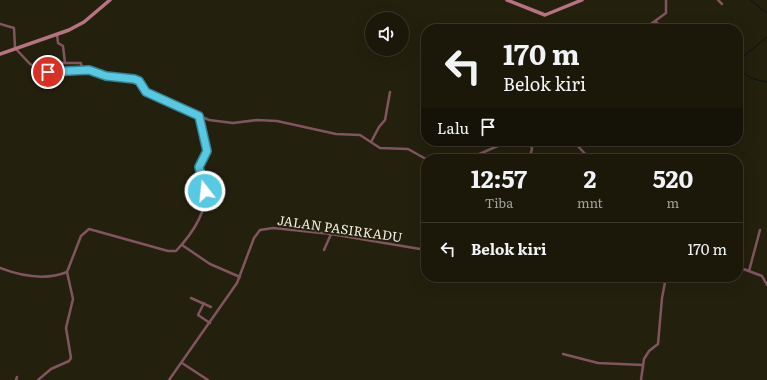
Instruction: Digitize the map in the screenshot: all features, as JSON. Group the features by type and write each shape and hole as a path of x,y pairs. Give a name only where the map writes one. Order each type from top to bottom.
{"main road":[{"path":"0,54 57,34 84,22 110,0"},
{"path":"508,0 545,15 582,0"}],"street":[{"path":"653,24 666,12 666,0"},
{"path":"718,0 722,4"},
{"path":"0,24 15,30 15,48 30,64 41,70 89,70 106,76 134,79 139,81 146,92 199,116 221,122 233,123 257,120 277,121 336,134 360,135 380,148 408,149 421,156"},
{"path":"57,34 57,41 63,46 65,63"},
{"path":"57,63 81,63 82,68"},
{"path":"371,142 378,127 385,120 390,92"},
{"path":"38,380 51,369 69,361 71,358 66,328 73,299 67,272 81,236 89,229 168,251 176,251 200,219 205,199 205,184 199,167 207,151 199,116"},
{"path":"480,154 498,146"},
{"path":"578,146 585,154"},
{"name":"JALAN PASIRKADU","path":"169,380 210,323 240,277 254,238 260,230 273,228 331,234 421,249"},
{"path":"749,271 760,230"},
{"path":"324,250 331,234"},
{"path":"182,245 210,264 240,277"},
{"path":"0,268 16,274 34,277 53,276 67,272"},
{"path":"743,269 762,276 767,285"},
{"path":"641,380 646,354 658,344 662,298 665,282"},
{"path":"191,298 211,307"},
{"path":"204,303 198,315 210,323"},
{"path":"563,354 598,363 643,365"},
{"path":"182,363 208,380"}],"waterway":[{"path":"750,0 767,13"},
{"path":"743,58 767,37"},
{"path":"743,71 750,78 767,82"}],"route":[{"path":"48,72 89,70 106,76 134,79 139,81 146,92 199,116 207,151 206,156 199,167 205,184 205,191"}]}
